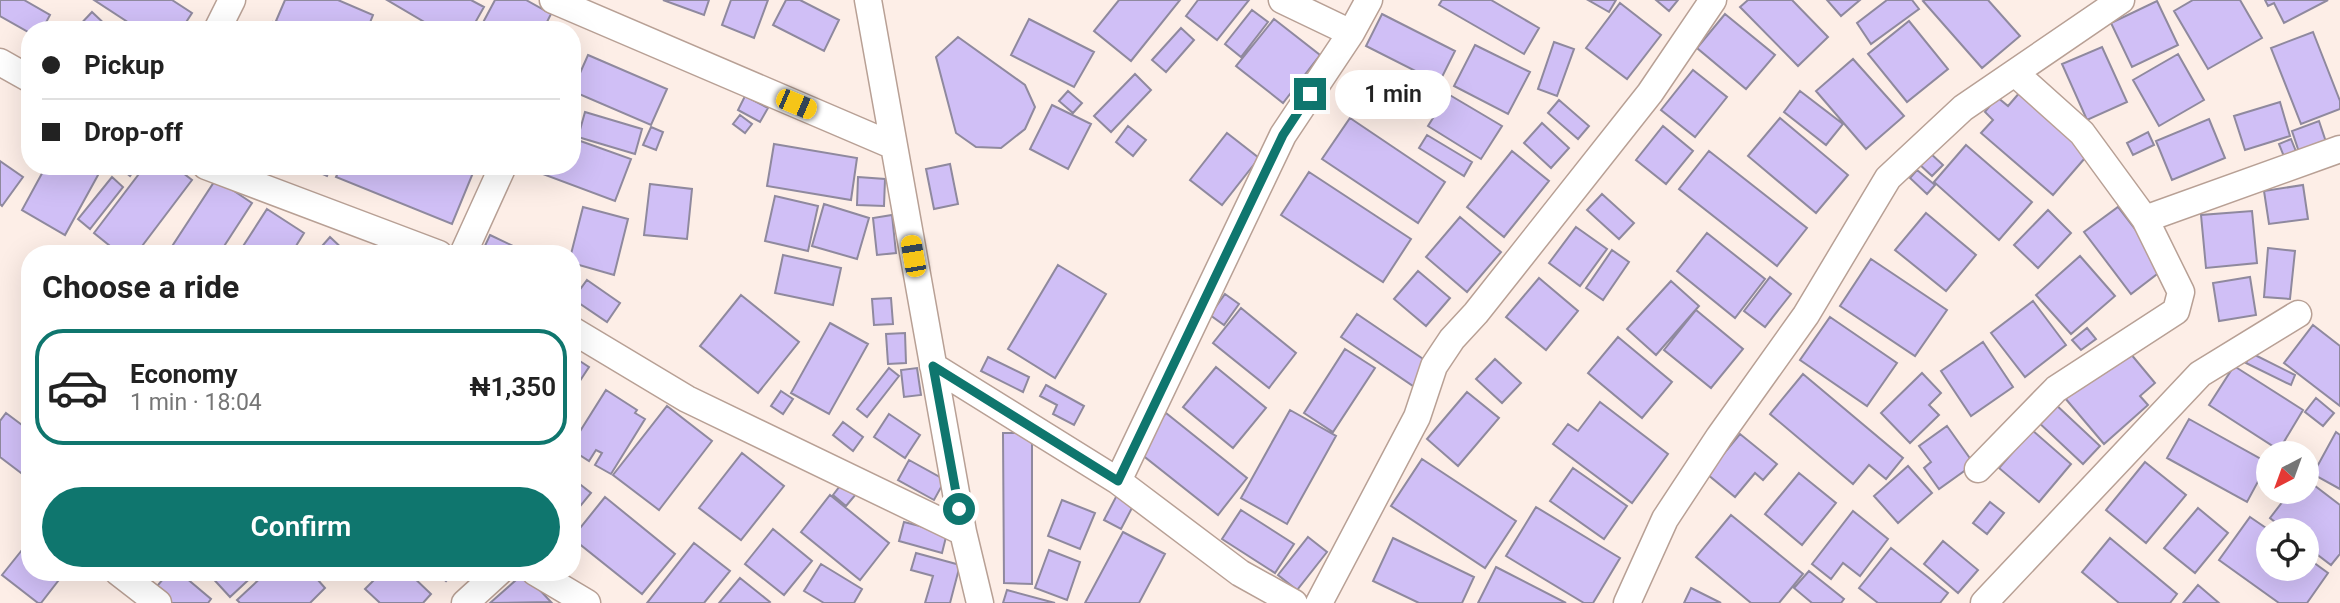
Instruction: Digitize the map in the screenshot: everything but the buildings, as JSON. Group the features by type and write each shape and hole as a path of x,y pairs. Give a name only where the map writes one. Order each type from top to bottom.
{"street":[{"path":"221,21 232,0"},
{"path":"868,0 963,532 980,603"},
{"path":"1282,0 1351,33"},
{"path":"1118,481 1283,135 1351,33 1369,0"},
{"path":"1319,603 1417,417 1434,366 1452,339 1476,313 1650,93 1713,0"},
{"path":"1627,603 1665,519 1806,314 1888,178 1963,108 2121,0"},
{"path":"566,10 894,146"},
{"path":"0,62 21,74"},
{"path":"1978,470 2056,389 2176,311 2181,292 2145,219 2082,133 2015,73"},
{"path":"2145,219 2340,149"},
{"path":"230,175 415,245"},
{"path":"467,245 499,175"},
{"path":"1984,603 2200,374 2298,314"},
{"path":"581,335 687,399 963,532"},
{"path":"933,366 1118,481 1240,573 1294,603"},
{"path":"130,581 158,603"},
{"path":"465,603 489,581"},
{"path":"549,581 587,603"}],"route":[{"path":"959,509 933,366 1118,481 1283,135 1310,94"}]}
